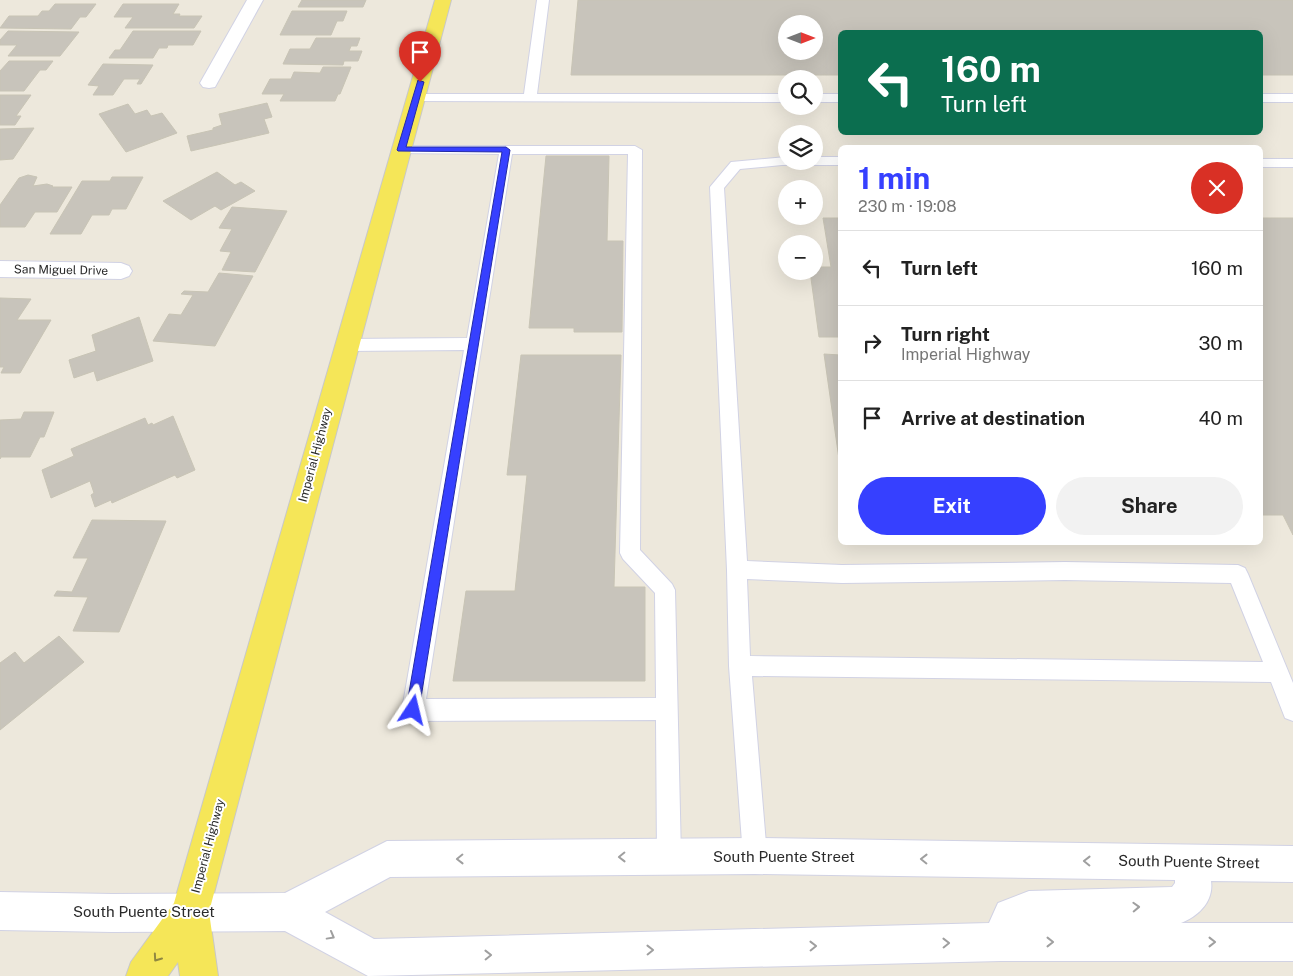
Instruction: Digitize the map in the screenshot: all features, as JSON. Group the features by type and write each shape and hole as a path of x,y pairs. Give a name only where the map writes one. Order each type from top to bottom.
{"main road":[{"name":"Imperial Highway","path":"145,976 190,912 346,344 443,0"},
{"name":"Imperial Highway","path":"190,912 199,976"}],"street":[{"path":"209,83 255,0"},
{"name":"San Miguel Drive","path":"0,268 121,271"},
{"name":"South Puente Street","path":"2,917 112,913 288,912 387,860 755,856 1293,864"},
{"path":"1001,942 1011,916 1028,910 1180,905 1194,890 1192,863"},
{"name":"South Puente Street","path":"288,912 371,958 1001,942 1293,942"}],"lane":[{"path":"530,98 543,0"},
{"path":"416,98 778,98"},
{"path":"823,98 838,98"},
{"path":"1263,98 1293,98"},
{"path":"401,150 635,150 630,552 665,590 668,857"},
{"path":"506,150 413,710 667,709"},
{"path":"755,856 740,666 737,570 717,187 736,165 782,161 838,161"},
{"path":"1263,163 1293,163"},
{"path":"346,344 474,344"},
{"path":"737,570 842,574 1064,571 1238,574 1293,710"},
{"path":"740,666 1277,672"}],"building":[{"path":"302,0 366,0 363,7 298,7"},
{"path":"578,0 1293,0 1293,75 1263,75 1263,30 838,30 838,75 823,75 823,70 778,70 778,75 571,75"},
{"path":"55,4 96,4 86,17 80,17 71,29 0,28 9,16 38,16 42,11 49,11"},
{"path":"123,4 179,4 173,14 180,14 179,16 202,16 194,28 125,28 133,17 114,17"},
{"path":"292,11 347,11 343,21 337,21 331,35 280,35"},
{"path":"8,31 79,32 60,56 8,56 17,45 0,45 0,40"},
{"path":"133,31 201,31 193,45 168,45 167,48 159,48 153,58 109,58 115,50 120,50"},
{"path":"316,38 360,38 357,46 351,46 349,51 362,51 358,61 344,61 343,65 283,64 290,49 310,49"},
{"path":"9,61 53,61 46,70 40,70 24,91 0,91 0,71"},
{"path":"103,64 153,65 141,84 137,84 140,79 124,79 113,95 93,95 99,86 88,85"},
{"path":"323,67 351,67 340,94 338,94 335,101 280,101 284,94 262,94 270,79 291,79 294,72 320,73"},
{"path":"0,95 31,95 16,116 21,116 15,125 0,125"},
{"path":"267,103 272,117 264,119 269,133 191,151 187,136 213,130 213,128 222,125 219,114"},
{"path":"128,104 135,114 147,110 151,116 162,113 177,133 126,152 99,114"},
{"path":"34,128 13,159 0,160 0,129"},
{"path":"546,156 609,156 607,241 623,241 622,332 574,332 574,328 529,328"},
{"path":"217,172 235,185 241,182 255,191 221,210 215,206 191,220 163,201"},
{"path":"28,175 37,177 33,186 47,184 52,187 72,187 57,212 35,212 25,227 0,227 0,205 19,178"},
{"path":"112,177 143,177 126,209 112,209 109,215 92,215 81,234 50,234 82,181 110,181"},
{"path":"232,207 287,211 255,272 222,270 231,252 220,251 232,229 219,228"},
{"path":"823,218 838,218 838,337 819,337 811,280 823,280 823,267 831,267"},
{"path":"1263,218 1293,218 1293,535 1283,515 1263,515"},
{"path":"219,273 253,276 215,346 153,341 169,314 181,315 193,295 181,294 184,291 208,292"},
{"path":"0,298 31,299 17,320 51,320 20,373 1,373 4,367 0,367"},
{"path":"139,317 153,361 97,381 94,371 74,378 69,360 96,351 92,335"},
{"path":"824,354 838,355 838,452"},
{"path":"521,355 621,355 614,587 645,587 645,681 453,681 466,591 515,591 527,475 507,475"},
{"path":"24,412 54,412 44,437 40,437 30,457 1,457 0,459 0,420 21,419"},
{"path":"173,416 195,470 177,478 175,475 112,503 111,500 95,507 91,495 94,493 90,481 51,498 42,470 74,456 71,449 145,418 148,425 152,423 153,425"},
{"path":"92,520 166,521 119,632 73,631 88,597 54,596 57,591 72,592 88,558 73,558"},
{"path":"59,636 84,662 0,730 0,663 15,652 24,663"}],"route":[{"path":"413,710 506,150 401,150 420,82"}]}
